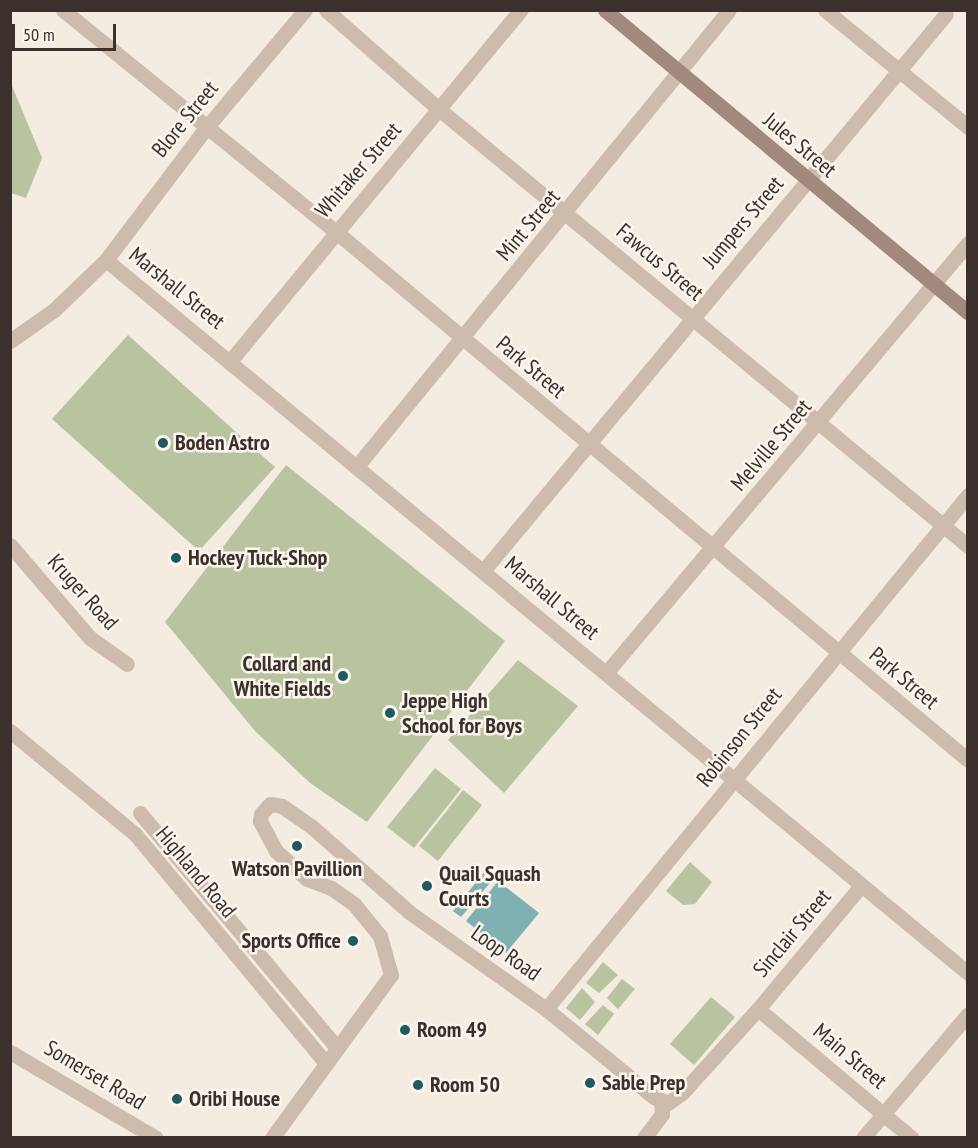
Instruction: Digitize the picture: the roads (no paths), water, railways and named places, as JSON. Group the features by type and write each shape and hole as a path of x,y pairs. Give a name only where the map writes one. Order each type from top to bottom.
{"main road":[{"name":"Jules Street","path":"605,10 807,182 968,312"}],"street":[{"name":"Park Street","path":"63,10 335,231 711,548 967,758"},
{"name":"Blore Street","path":"10,341 54,310 106,260 206,128 305,10"},
{"name":"Fawcus Street","path":"326,10 440,110 968,546"},
{"name":"Whitaker Street","path":"231,360 335,231 440,110 521,10"},
{"name":"Mint Street","path":"357,466 567,213 729,10"},
{"path":"825,10 968,127"},
{"name":"Jumpers Street","path":"483,571 946,14"},
{"name":"Melville Street","path":"606,673 819,424 968,243"},
{"name":"Marshall Street","path":"106,260 231,360 734,779 860,887 968,973"},
{"name":"Robinson Street","path":"546,1009 968,495"},
{"name":"Kruger Road","path":"10,545 90,638 127,664"},
{"name":"Highland Road","path":"10,731 135,834 326,1063"},
{"name":"Loop Road","path":"337,1048 384,989 390,967 380,936 354,904 331,888 307,879 284,861 260,821 261,814 270,804 282,806 312,827 415,917 546,1009 661,1101"},
{"name":"Highland Road","path":"140,813 337,1048"},
{"name":"Sinclair Street","path":"758,1009 860,887"},
{"path":"644,1137 662,1114 661,1101 672,1101 682,1093 758,1009"},
{"name":"Main Street","path":"758,1009 912,1137"},
{"path":"863,1137 968,1014"},
{"path":"272,1137 337,1048"},
{"name":"Somerset Road","path":"10,1052 156,1137"}],"water":[{"path":"486,870 495,877 461,917 453,911"},
{"path":"498,881 539,913 506,953 466,921"}],"place":[{"name":"Boden Astro","path":"163,443"},
{"name":"Hockey Tuck-Shop","path":"176,558"},
{"name":"Collard and White Fields","path":"343,676"},
{"name":"Jeppe High School for Boys","path":"390,713"},
{"name":"Watson Pavillion","path":"297,846"},
{"name":"Quail Squash Courts","path":"427,886"},
{"name":"Sports Office","path":"353,941"},
{"name":"Room 49","path":"405,1030"},
{"name":"Sable Prep","path":"590,1083"},
{"name":"Room 50","path":"418,1085"},
{"name":"Oribi House","path":"177,1099"}]}
